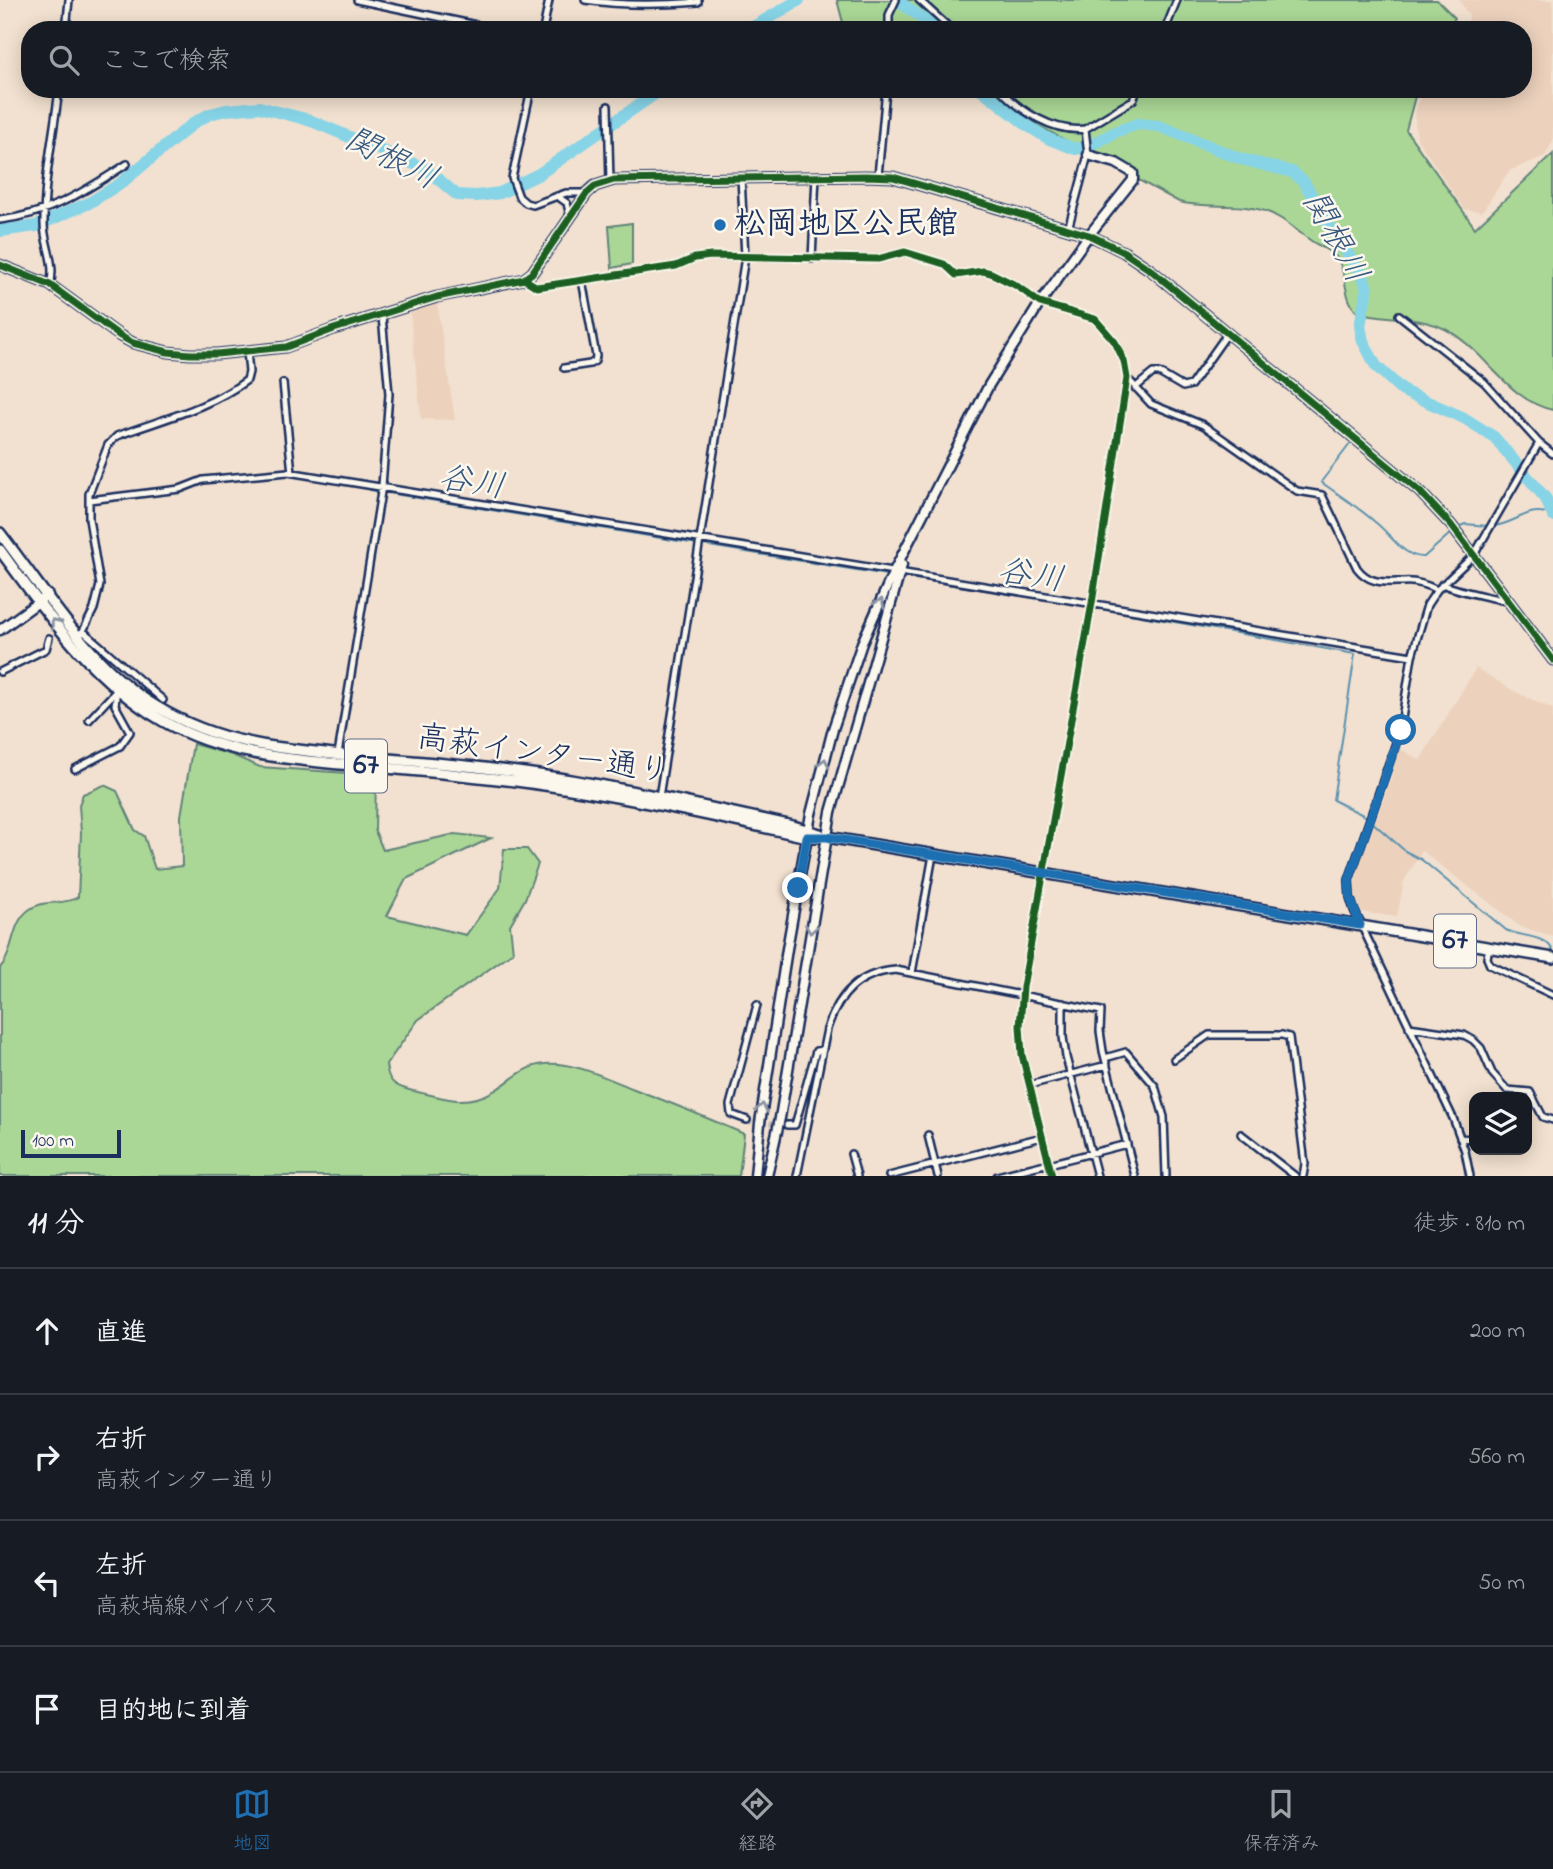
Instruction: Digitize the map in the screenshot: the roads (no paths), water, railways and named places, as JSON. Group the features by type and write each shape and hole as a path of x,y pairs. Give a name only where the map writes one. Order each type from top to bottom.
{"main road":[{"name":"高萩インター通り","path":"0,533 120,686 209,733 251,745 515,772 827,837 1551,957"},
{"name":"高萩インター通り","path":"0,550 70,642 142,708 184,731 228,748 251,753 513,781 659,800"}],"street":[{"path":"67,21 69,0"},
{"path":"357,0 443,21"},
{"path":"545,21 549,0"},
{"path":"585,0 617,5 667,5 698,0"},
{"path":"889,21 896,0"},
{"path":"919,0 942,21"},
{"path":"1169,21 1177,0"},
{"path":"50,285 54,273 43,233 58,98"},
{"path":"529,98 512,178 519,197 526,204 533,205 574,191 587,193"},
{"path":"878,176 885,98"},
{"path":"1011,98 1033,115 1055,127 1085,132 1134,98"},
{"path":"608,106 610,181"},
{"path":"1068,229 1088,153 1085,132"},
{"path":"755,1176 760,1123 782,975 808,833 823,764 849,680 862,643 970,419 1040,303 1134,176 1116,163 1088,153"},
{"path":"0,220 20,217 64,203 127,164"},
{"path":"812,259 816,176"},
{"path":"0,265 50,285 120,336 148,348 190,354 217,354 286,347 437,297 524,279 532,273 587,193 595,186 610,181 816,176 878,176 911,181 1088,235 1139,262 1420,492 1451,525 1553,660"},
{"path":"659,800 746,257 741,177"},
{"path":"557,196 567,203 570,217"},
{"path":"524,279 534,287 676,266 695,258 711,256 878,260 905,252 944,264 956,275 983,271 999,276 1040,303 1095,319 1115,342 1127,369 1127,378 1092,603 1023,995 1020,1040 1052,1176"},
{"path":"564,368 595,361 582,280"},
{"path":"1399,315 1484,382 1539,443 1553,454"},
{"path":"338,754 383,486 389,394 382,316"},
{"path":"1135,388 1153,373 1159,373 1183,387 1191,386 1227,334"},
{"path":"163,700 81,633 93,609 100,585 89,519 89,499 108,445 117,436 214,402 239,386 247,380 249,372 247,350"},
{"path":"1127,378 1151,404 1203,425 1297,491 1322,495 1357,568 1364,577 1385,583 1407,582 1437,590"},
{"path":"283,383 292,473"},
{"path":"1471,1176 1460,1138 1360,925 1350,897 1349,880 1402,723 1412,656 1427,605 1437,590 1474,555 1539,443"},
{"path":"89,499 180,489 203,480 246,474 292,473 1412,656"},
{"path":"767,1176 780,1118 827,837 838,786 891,606 897,571"},
{"path":"1443,584 1458,591 1481,594 1511,603"},
{"path":"0,629 48,595"},
{"path":"0,672 46,649 49,638"},
{"path":"89,720 132,673"},
{"path":"75,769 120,746 130,732 115,705 120,686"},
{"path":"912,973 933,855"},
{"path":"1489,947 1490,965 1553,995"},
{"path":"797,1176 832,1014 848,991 873,974 896,970 1101,1011 1100,1031 1105,1058 1135,1176"},
{"path":"1063,1003 1063,1037 1070,1074 1097,1176"},
{"path":"747,1120 731,1114 730,1105 757,1005"},
{"path":"1409,1027 1464,1035 1473,1040 1482,1048 1492,1073 1507,1090 1530,1092 1543,1117 1553,1120"},
{"path":"1174,1059 1209,1035 1289,1037 1305,1164 1303,1176"},
{"path":"788,1125 795,1125 816,1051 823,1050"},
{"path":"1105,1058 1126,1052 1154,1084 1164,1117 1166,1176"},
{"path":"1030,1085 1107,1065"},
{"path":"1241,1134 1295,1176"},
{"path":"928,1135 938,1176"},
{"path":"889,1176 1042,1137"},
{"path":"1460,1138 1469,1139"},
{"path":"997,1176 1127,1144"},
{"path":"851,1154 856,1176"}],"waterway":[{"name":"関根川","path":"763,21 799,0"},
{"name":"関根川","path":"897,0 926,21"},
{"name":"関根川","path":"0,231 36,226 89,203 121,183 195,122 226,110 259,107 309,120 426,169 457,195 476,196 500,193 539,174 649,98"},
{"name":"関根川","path":"992,98 1049,139 1075,149 1090,146 1117,131 1138,124 1159,126 1241,159 1292,172 1304,182 1336,237 1363,276 1367,289 1360,326 1363,341 1376,366 1403,391 1464,418 1494,437 1546,499 1553,516"},
{"path":"1350,444 1321,482 1369,517 1410,554 1424,557 1452,532"},
{"name":"谷川","path":"370,490 697,544"},
{"path":"1493,526 1530,513 1552,516"},
{"path":"1456,528 1465,524 1488,526"},
{"name":"谷川","path":"703,545 887,575"},
{"name":"谷川","path":"903,577 1355,654 1333,800 1367,817"},
{"name":"谷川","path":"1371,821 1506,930 1539,939 1553,951"}],"tunnel":[{"path":"747,1120 782,1125"}],"place":[{"name":"松岡地区公民館","path":"720,225"}]}
